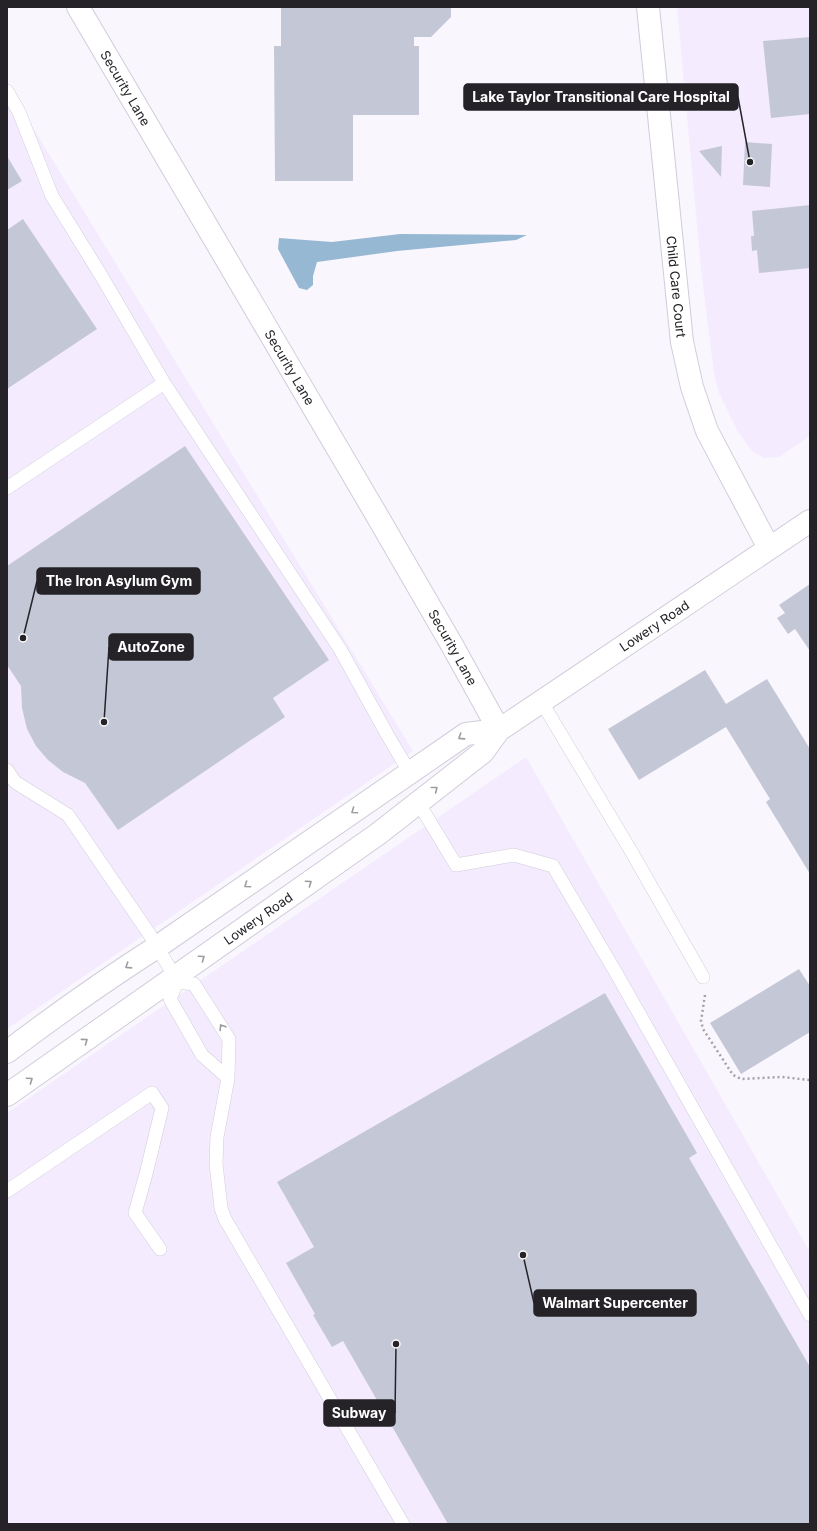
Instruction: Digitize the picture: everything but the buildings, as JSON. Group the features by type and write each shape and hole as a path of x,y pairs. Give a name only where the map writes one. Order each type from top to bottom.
{"street":[{"name":"Security Lane","path":"78,7 372,507 452,645 499,730"},
{"name":"Child Care Court","path":"648,7 682,342 692,387 707,431 770,548"},
{"name":"Lowery Road","path":"7,1095 176,979 378,834 483,752 499,730 810,521"},
{"name":"Lowery Road","path":"7,1052 120,971 466,734 499,730"}],"lane":[{"path":"7,91 19,112 52,196 102,277 164,383 340,649 388,736 410,772"},
{"path":"7,488 164,383"},
{"path":"541,701 704,977"},
{"path":"7,770 15,782 68,815 157,947 176,979 194,984 229,1039 228,1078 216,1137 216,1164 221,1208 225,1219 403,1524"},
{"path":"418,802 456,865 514,855 554,866 810,1315"},
{"path":"176,979 170,999 202,1055 228,1078"},
{"path":"7,1191 152,1093 162,1108 135,1213 160,1249"}],"path":[{"path":"704,977 706,989 701,1020 703,1029 733,1075 741,1079 782,1078 810,1080"}],"shaded area":[{"path":"677,7 810,7 810,436 779,457 764,458 752,451 738,432 719,393 714,374 701,269"},
{"path":"7,85 413,751 7,1029"},
{"path":"526,757 810,1252 810,1524 7,1524 7,1113"}],"water":[{"path":"400,234 527,235 516,240 397,251 317,262 313,276 313,285 307,290 299,288 278,249 279,238 332,242"}],"place":[{"name":"Lake Taylor Transitional Care Hospital","path":"750,162"},
{"name":"The Iron Asylum Gym","path":"23,638"},
{"name":"AutoZone","path":"104,722"},
{"name":"Walmart Supercenter","path":"523,1255"},
{"name":"Subway","path":"396,1344"}]}
